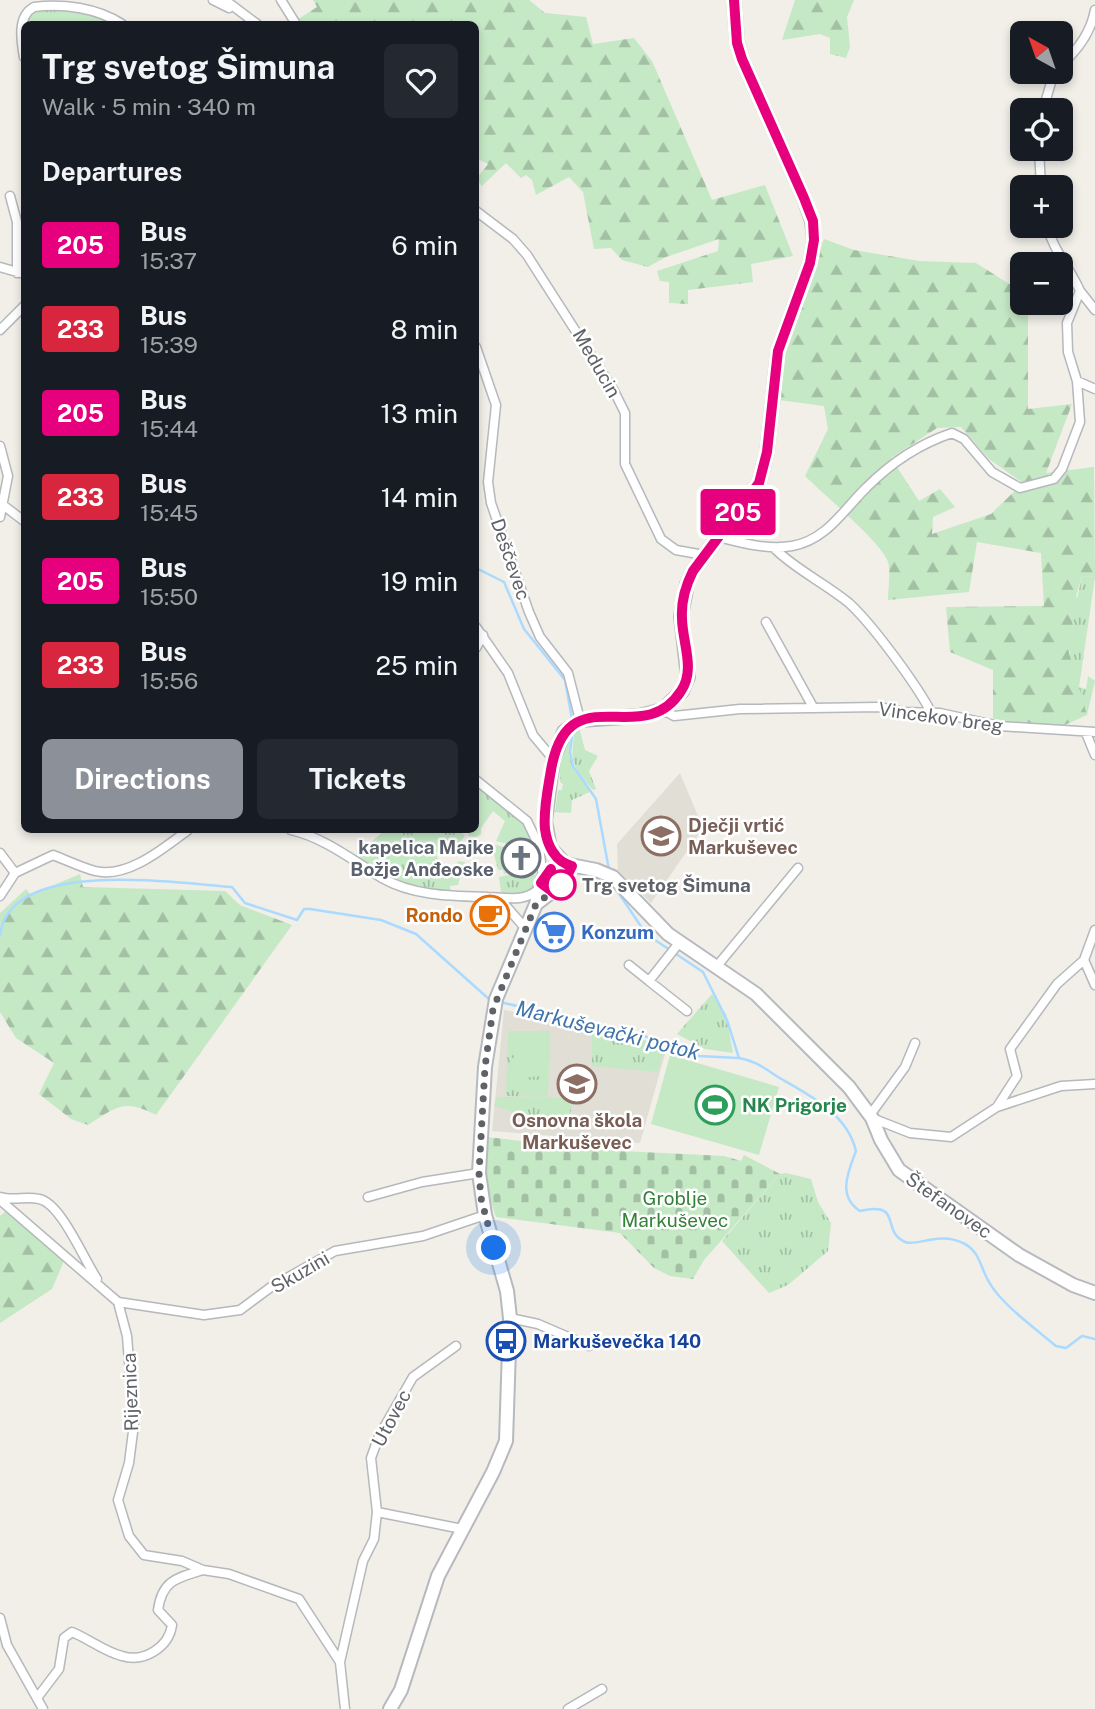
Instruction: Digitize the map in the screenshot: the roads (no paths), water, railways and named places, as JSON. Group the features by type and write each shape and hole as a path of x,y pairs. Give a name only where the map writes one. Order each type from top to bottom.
{"main road":[{"path":"566,863 550,848 545,828 553,759 560,738 575,722 639,716 663,710 682,691 688,677 681,617 687,584 704,555 759,483 767,452 778,351 810,263 814,240 813,221 742,59 737,43 734,0"},
{"path":"390,1709 401,1690 438,1576 493,1472 506,1441 510,1318 507,1291 485,1215 479,1173 485,1067 495,1002 536,904 541,883 566,863"},
{"path":"536,904 565,880 566,863"},
{"name":"Štefanovec","path":"566,863 608,875 675,948 717,966 756,994 849,1087 871,1116 892,1160 909,1177 1029,1261 1095,1293"},
{"path":"541,883 553,892"}],"street":[{"path":"212,0 235,9"},
{"path":"225,0 253,21"},
{"path":"281,0 294,21"},
{"path":"22,21 27,11 34,7 84,9 117,21"},
{"path":"1073,54 1093,21 1095,10"},
{"path":"1,266 21,274 17,222 9,196"},
{"name":"Meducin","path":"479,213 513,239 527,255 614,391 625,413 625,464 662,539 676,550 704,555"},
{"path":"1050,238 1080,291 1095,310"},
{"path":"718,537 774,548 813,539 844,515 865,488 894,462 923,443 952,433 964,439 992,472 1020,488 1054,479 1062,469 1080,422 1077,381 1068,352 1067,323 1080,291"},
{"path":"0,330 21,309"},
{"name":"Deščevec","path":"479,356 496,405 488,482 491,503 540,637 568,673 575,722"},
{"path":"1077,381 1095,389"},
{"path":"0,446 8,476 0,517"},
{"path":"3,505 21,519"},
{"path":"774,548 789,562 847,602 865,620 931,712"},
{"path":"766,622 813,707"},
{"path":"479,630 508,673 533,735 553,759"},
{"path":"479,642 483,635"},
{"name":"Vincekov breg","path":"663,710 674,716 740,709 853,706 931,712 999,726 1090,732"},
{"path":"1090,732 1095,755"},
{"path":"298,833 346,853 384,879 395,883 451,897 522,898 541,883 539,846 527,821 479,782"},
{"path":"0,896 15,873 53,855 97,872 119,872 166,847 184,833"},
{"path":"0,853 15,873"},
{"path":"717,966 798,867"},
{"path":"499,898 526,929"},
{"path":"997,1107 1017,1076 1010,1049 1057,984 1084,960 1095,930"},
{"path":"649,981 675,948"},
{"path":"1084,960 1095,985"},
{"path":"629,965 687,1011"},
{"path":"915,1043 905,1067 871,1116 910,1133 951,1137 997,1107 1061,1086 1095,1084"},
{"path":"368,1197 422,1182 479,1173"},
{"path":"0,1199 118,1302"},
{"path":"0,1199 39,1199 52,1205 103,1287"},
{"name":"Skuzini","path":"118,1302 204,1315 240,1310 271,1287 335,1251 423,1236 485,1215"},
{"name":"Rijeznica","path":"118,1302 127,1336 134,1424 129,1463 118,1500 129,1536 144,1555 182,1561 203,1570 229,1574 299,1599 340,1662 345,1709"},
{"path":"510,1318 538,1324 589,1346"},
{"name":"Utovec","path":"340,1662 363,1561 374,1539 377,1512 371,1458 379,1436 413,1377 456,1346"},
{"path":"377,1512 462,1529"},
{"path":"37,1698 59,1670 64,1638 72,1632 129,1658 159,1650 170,1637 172,1625 158,1610 160,1592 170,1582 203,1570"},
{"path":"0,1618 7,1645 43,1709"},
{"path":"568,1709 602,1689"}],"waterway":[{"name":"Štefanovec","path":"479,570 504,582 524,629 565,680 572,719"},
{"name":"Štefanovec","path":"573,729 570,752 573,766 596,799 609,870"},
{"name":"Markuševački potok","path":"0,935 11,910 33,894 64,884 138,880 232,887 245,903 297,920 304,909 310,909 381,920 416,934 490,1000"},
{"name":"Štefanovec","path":"612,883 646,934 703,972 727,1020 739,1058 760,1065 814,1098 844,1126 856,1151 846,1183 853,1205 860,1211 882,1210 890,1219 898,1237 905,1242 945,1238 969,1246 1002,1299 1056,1346 1066,1348 1082,1336 1095,1339"},
{"name":"Markuševački potok","path":"500,1002 647,1037 699,1056 738,1058"}],"place":[{"name":"Dječji vrtić Markuševec","path":"661,836"},
{"name":"kapelica Majke Božje Anđeoske","path":"521,858"},
{"name":"Trg svetog Šimuna","path":"561,885"},
{"name":"Rondo","path":"490,915"},
{"name":"Konzum","path":"554,932"},
{"name":"Osnovna škola Markuševec","path":"577,1084"},
{"name":"NK Prigorje","path":"715,1105"},
{"name":"Markuševečka 140","path":"506,1341"}],"park label":[{"name":"Groblje Markuševec","path":"675,1209"}]}
